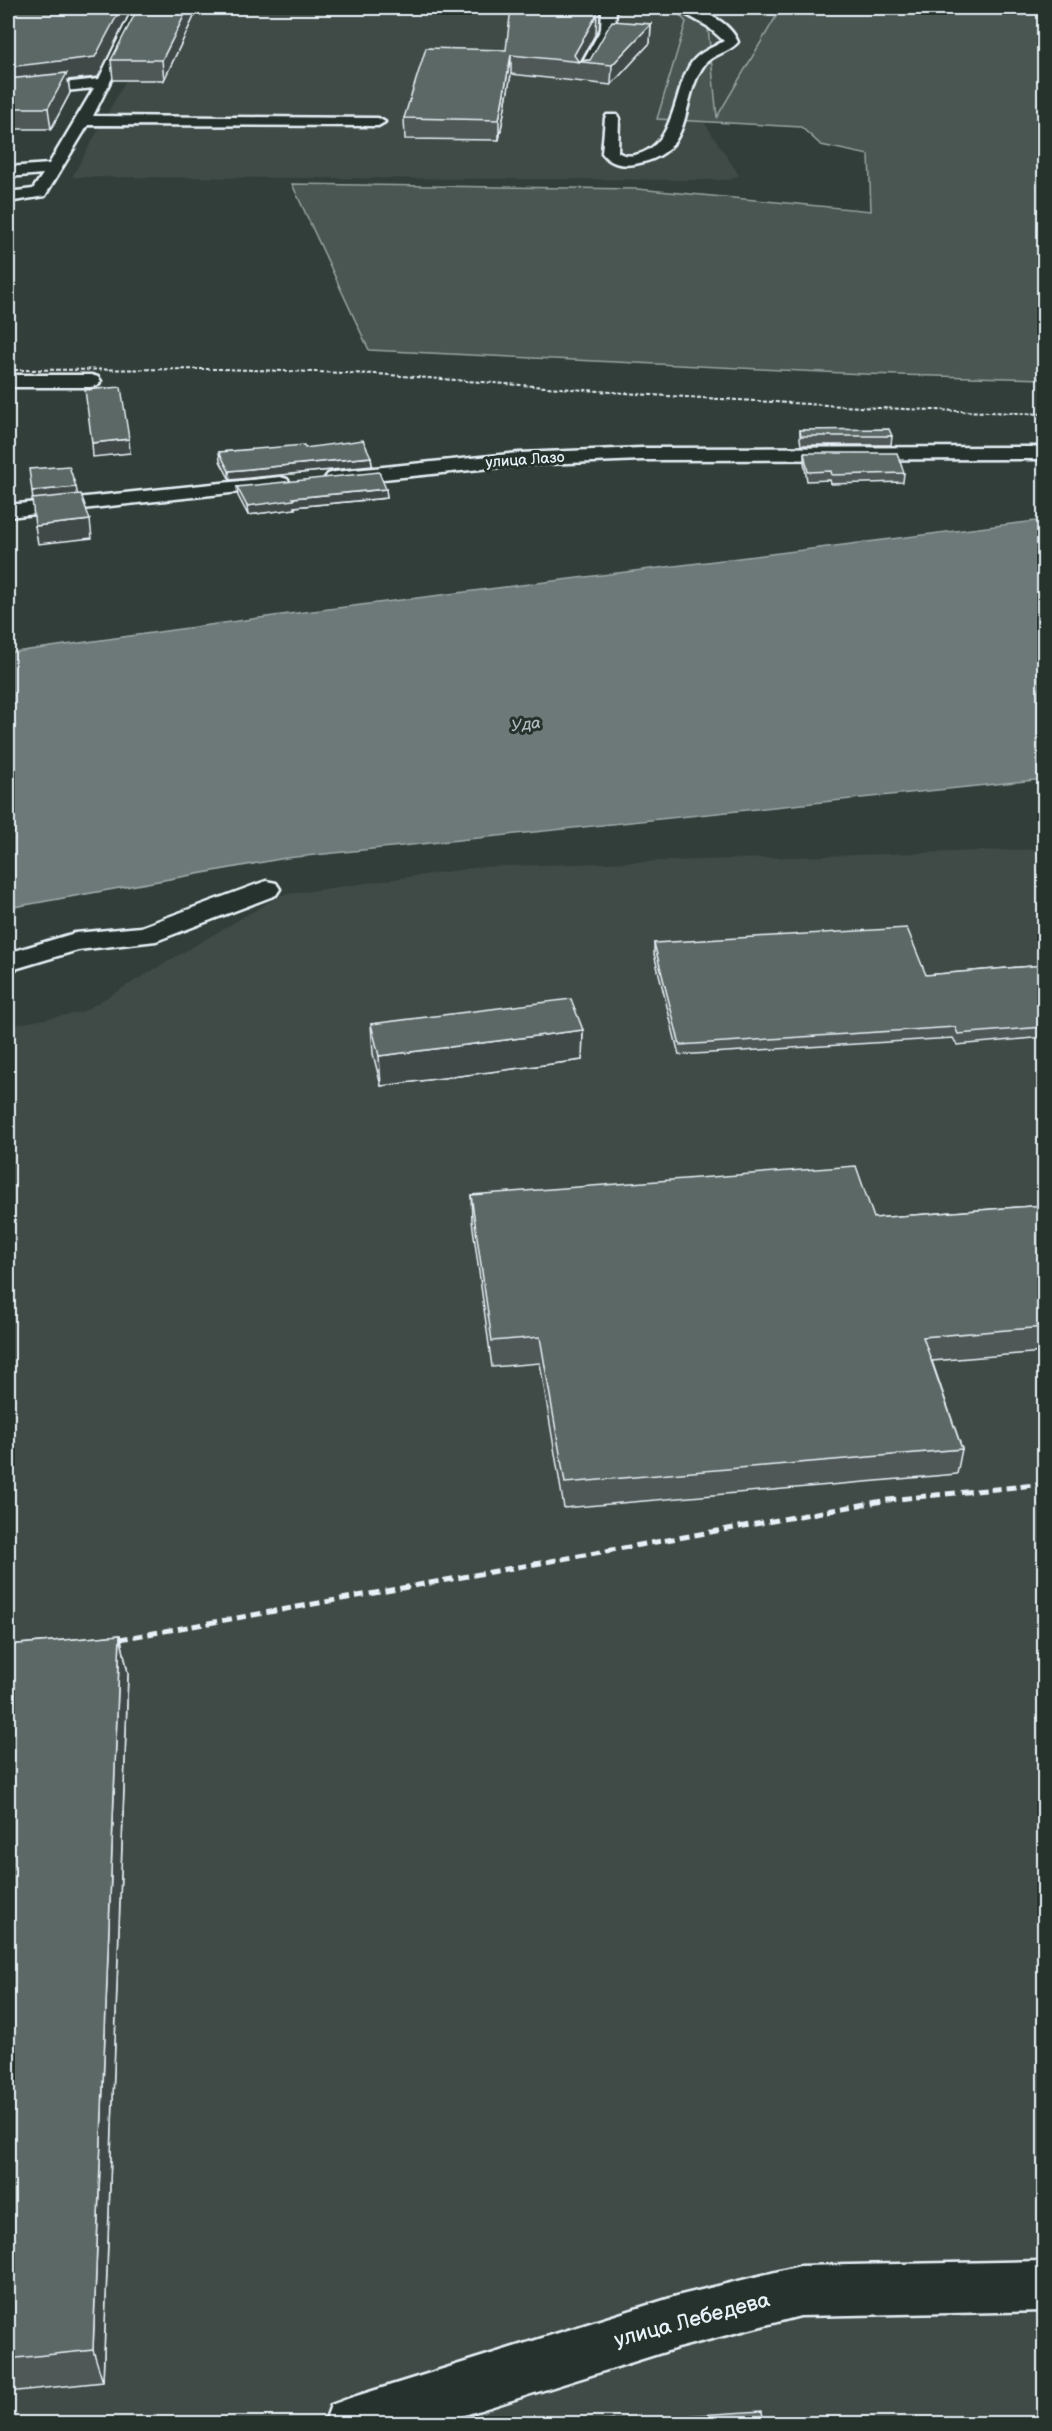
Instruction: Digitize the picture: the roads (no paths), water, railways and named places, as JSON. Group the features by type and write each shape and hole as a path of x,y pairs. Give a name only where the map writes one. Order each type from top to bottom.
{"street":[{"path":"8,197 39,193 83,120 140,8"},
{"path":"583,75 608,29 609,8"},
{"path":"612,118 610,153 617,159 647,158 661,148 673,133 683,98 697,64 731,42 729,35 721,29 685,8"},
{"path":"8,93 103,83"},
{"path":"83,120 378,122"},
{"path":"8,172 54,168"},
{"path":"8,381 91,381"},
{"name":"улица Лазо","path":"8,511 519,459 642,454 1044,453"},
{"path":"8,962 75,942 146,935 266,889"},
{"name":"улица Лебедева","path":"350,2424 677,2322 800,2291 1044,2286"}],"water":[{"name":"Уда","path":"1044,520 1044,779 286,858 8,908 8,653 281,615"}],"railway":[{"path":"8,370 222,369 376,374 651,395 878,408 1044,414"},
{"path":"104,1642 888,1500 1044,1484"}]}
